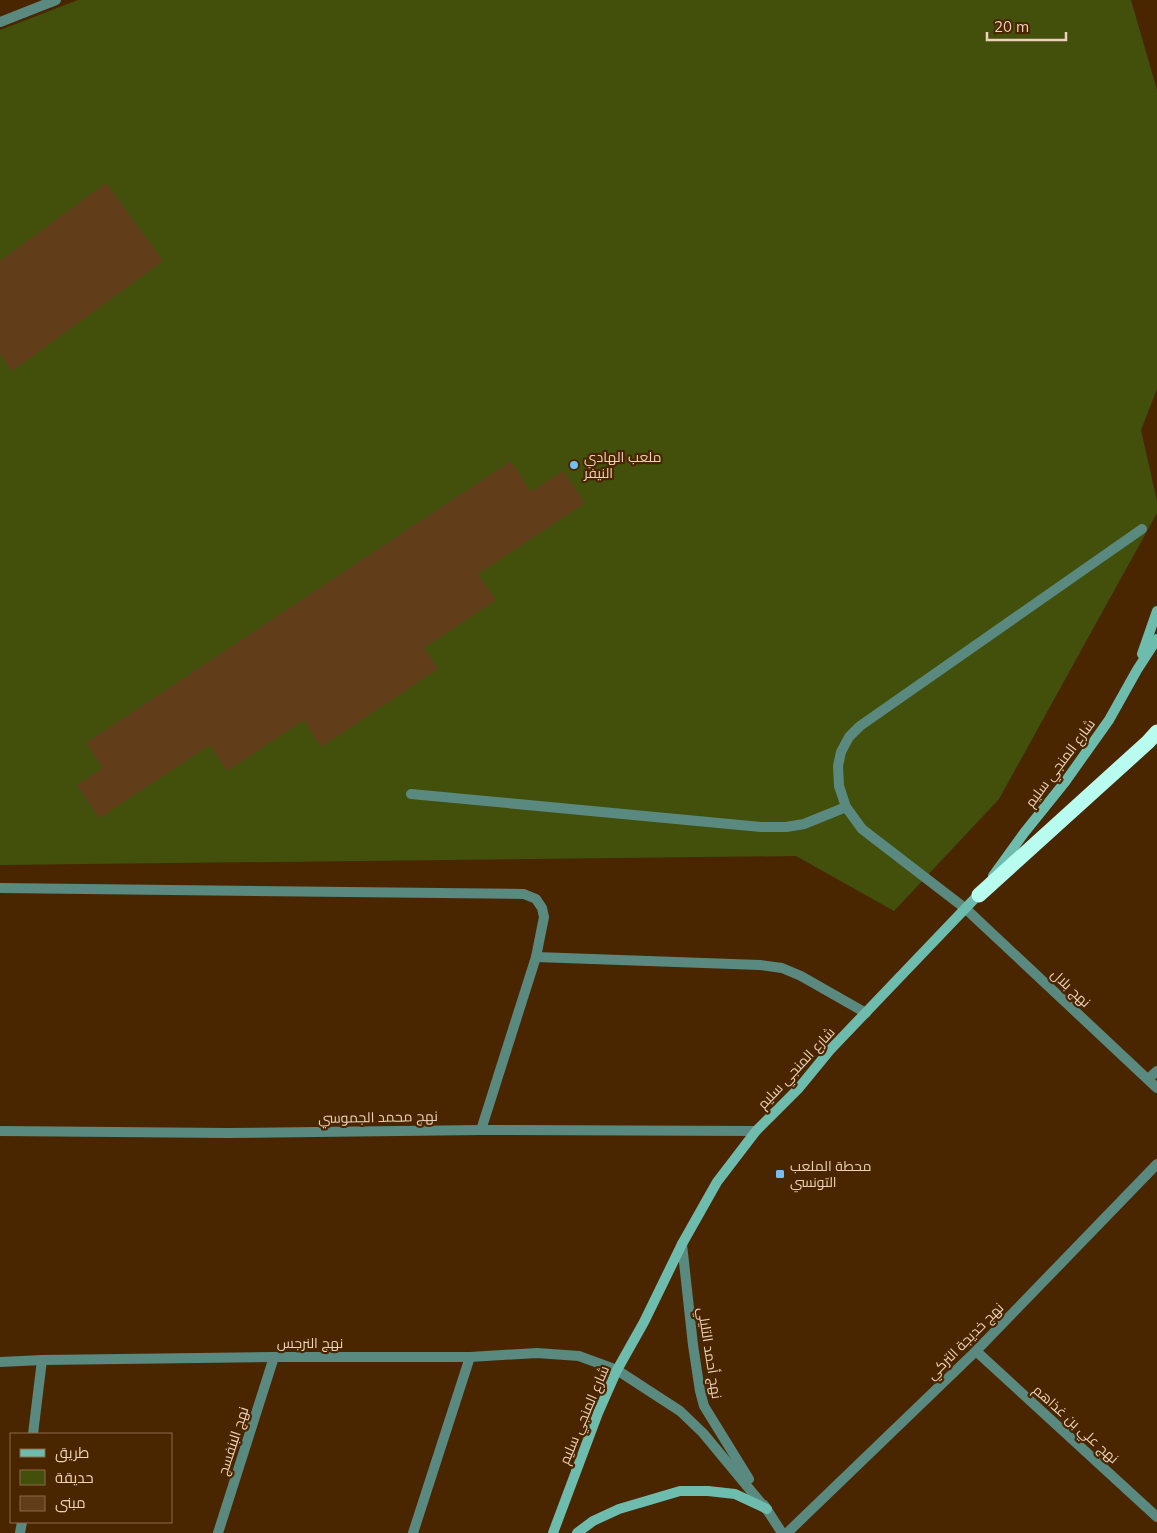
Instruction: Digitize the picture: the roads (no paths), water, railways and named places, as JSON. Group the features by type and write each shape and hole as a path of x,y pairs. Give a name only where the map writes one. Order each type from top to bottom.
{"highway":[{"path":"979,895 1157,732"}],"main road":[{"name":"شارع المنجي سليم","path":"1137,670 1157,611"},
{"name":"شارع المنجي سليم","path":"553,1533 598,1414 617,1370 644,1322 682,1244 717,1182 756,1131 798,1090 830,1050 979,895 1024,833 1065,782 1109,720 1157,638"},
{"path":"577,1533 594,1521 619,1509 680,1491 708,1491 735,1494 767,1509"}],"street":[{"path":"0,22 56,0"},
{"name":"نهج بلال","path":"1142,530 860,726 849,737 840,752 838,766 839,786 846,807 862,829 966,908 1157,1088"},
{"path":"410,794 786,827 804,824 846,807"},
{"path":"0,888 524,894 536,899 542,908 544,917 536,958 481,1130"},
{"path":"536,958 760,965 782,968 801,976 866,1013"},
{"path":"1148,1079 1157,1071"},
{"name":"نهج محمد الجموسي","path":"0,1131 228,1133 481,1130 756,1131"},
{"name":"نهج خديجة التركي","path":"787,1533 976,1351 1157,1164"},
{"name":"نهج أحمد التليلي","path":"682,1244 693,1345 704,1406 782,1533"},
{"name":"نهج علي بن غذاهم","path":"976,1351 1157,1517"},
{"name":"نهج النرجس","path":"0,1362 274,1357 470,1357 537,1354 579,1356 617,1370"},
{"name":"نهج البنفسج","path":"218,1533 274,1357"},
{"path":"413,1533 470,1357"},
{"path":"33,1433 42,1360"},
{"name":"نهج أحمد التليلي","path":"617,1370 680,1411 702,1433 767,1509"}],"place":[{"name":"ملعب الهادي النيفر","path":"574,465"},
{"name":"محطة الملعب التونسي","path":"780,1174"}]}
